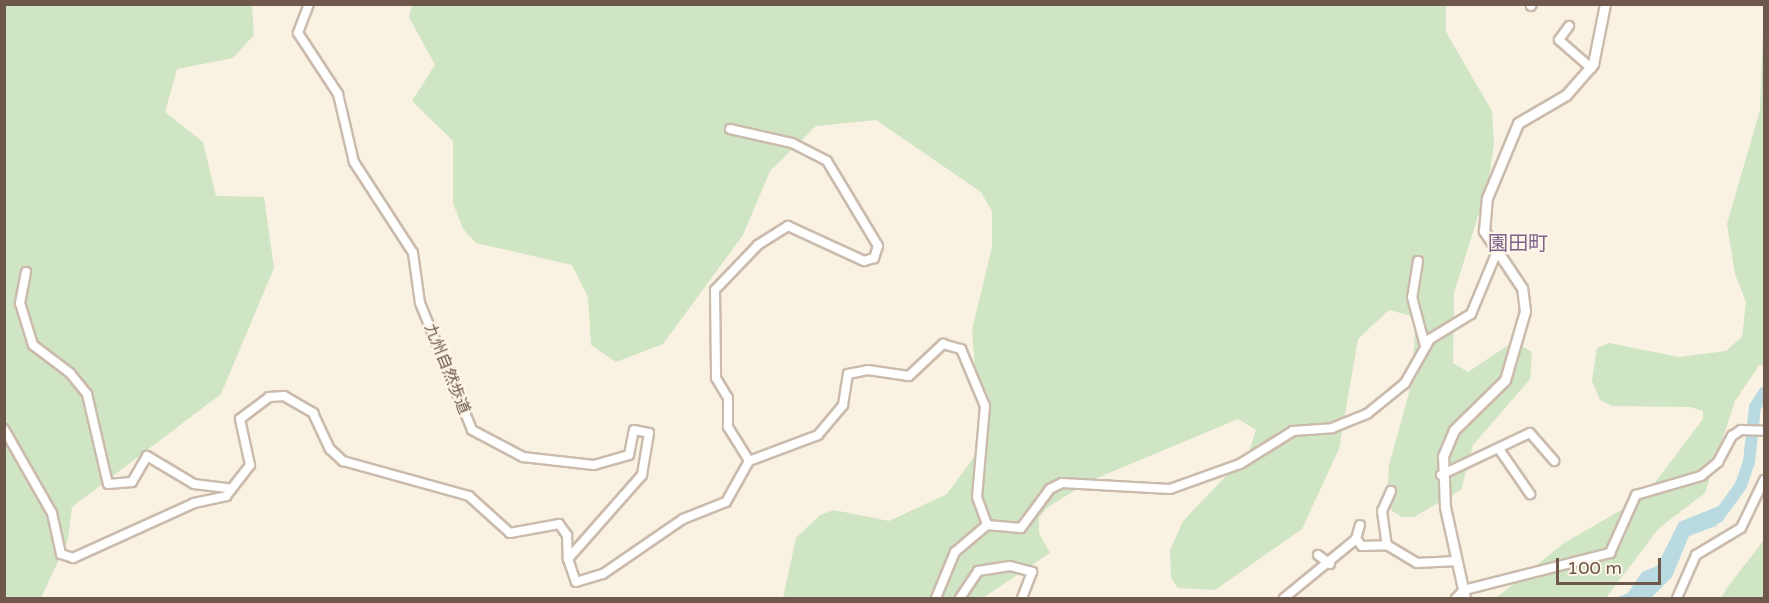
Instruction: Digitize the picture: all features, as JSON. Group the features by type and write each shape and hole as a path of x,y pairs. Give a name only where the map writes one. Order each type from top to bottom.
{"street":[{"name":"九州自然歩道","path":"309,4 298,33 338,94 354,162 413,253 420,303 472,430 523,457 594,465 629,455 634,430 649,434 642,475 568,560"},
{"path":"1465,594 1441,475 1454,430 1505,380 1525,311 1522,288 1496,254 1484,231 1485,210 1518,123 1566,95 1591,68 1605,4"},
{"path":"1569,26 1559,40 1591,68"},
{"path":"730,129 792,143 827,161 878,246 874,258 864,261 788,226 758,245 715,290 716,378 728,398 728,427 749,461"},
{"path":"936,598 955,552 987,525 1022,528 1050,489 1062,483 1170,489 1240,464 1293,431 1347,423 1405,382 1425,346 1471,314 1496,254"},
{"path":"1418,261 1412,297 1425,346"},
{"path":"26,272 20,303 33,345 70,373 87,394 108,484 132,482 147,456 194,484 232,489"},
{"path":"4,429 52,513 61,554 74,558 232,489 250,465 240,419 269,397 284,396 313,413 330,448 343,461 469,496 510,533 559,524 567,535 571,578 587,582 683,519 716,508 726,502 749,461 818,435 843,405 848,374 868,370 909,376 933,350 952,346 961,349 985,406 977,497 987,525"},
{"path":"1456,598 1610,553 1636,495 1701,477 1718,462 1732,436 1741,430 1764,431"},
{"path":"1441,475 1530,433 1554,461"},
{"path":"1499,449 1518,468 1530,494"},
{"path":"1677,598 1696,555 1741,528 1764,480"},
{"path":"1387,545 1382,511 1391,491"},
{"path":"1284,598 1307,576 1330,564 1356,539 1360,525"},
{"path":"1356,539 1362,546 1387,545 1417,563 1457,561"},
{"path":"1318,555 1330,564"},
{"path":"960,598 978,571 1010,566 1032,572 1022,598"}],"green space":[{"path":"412,4 1446,5 1446,32 1492,111 1494,144 1488,184 1454,293 1453,363 1468,372 1507,346 1522,346 1532,352 1530,379 1473,445 1461,490 1414,517 1402,517 1392,511 1387,495 1389,465 1412,382 1415,330 1412,316 1389,310 1358,339 1339,449 1302,529 1215,590 1178,588 1171,578 1170,550 1183,521 1249,452 1256,430 1238,419 1090,481 1048,507 1039,517 1039,533 1050,553 983,598 783,598 796,538 820,515 834,510 889,521 947,494 976,454 988,396 975,367 972,330 992,247 992,212 981,192 876,120 816,126 770,171 743,235 663,344 616,362 591,345 588,297 572,265 476,243 463,229 453,203 453,141 412,101 435,65 409,17"},
{"path":"4,5 252,5 254,35 233,58 177,69 165,112 203,142 216,196 264,197 274,268 221,394 72,507 68,540 41,598 5,598"},
{"path":"1764,5 1764,367 1760,364 1735,401 1705,493 1659,528 1606,598 1496,598 1564,543 1644,497 1703,419 1703,411 1690,407 1612,406 1600,400 1592,381 1597,348 1609,343 1679,357 1726,351 1742,337 1746,302 1735,274 1727,224 1760,110"},
{"path":"1764,540 1764,598 1721,598 1726,589"}],"water":[{"path":"1719,506 1725,515 1716,526 1689,536 1672,577 1651,598 1616,598 1628,593 1642,572 1657,566 1679,522"}],"waterway":[{"path":"1709,520 1718,517 1741,485 1749,462 1755,407 1764,393"}],"district":[{"name":"園田町","path":"1518,244"}]}
